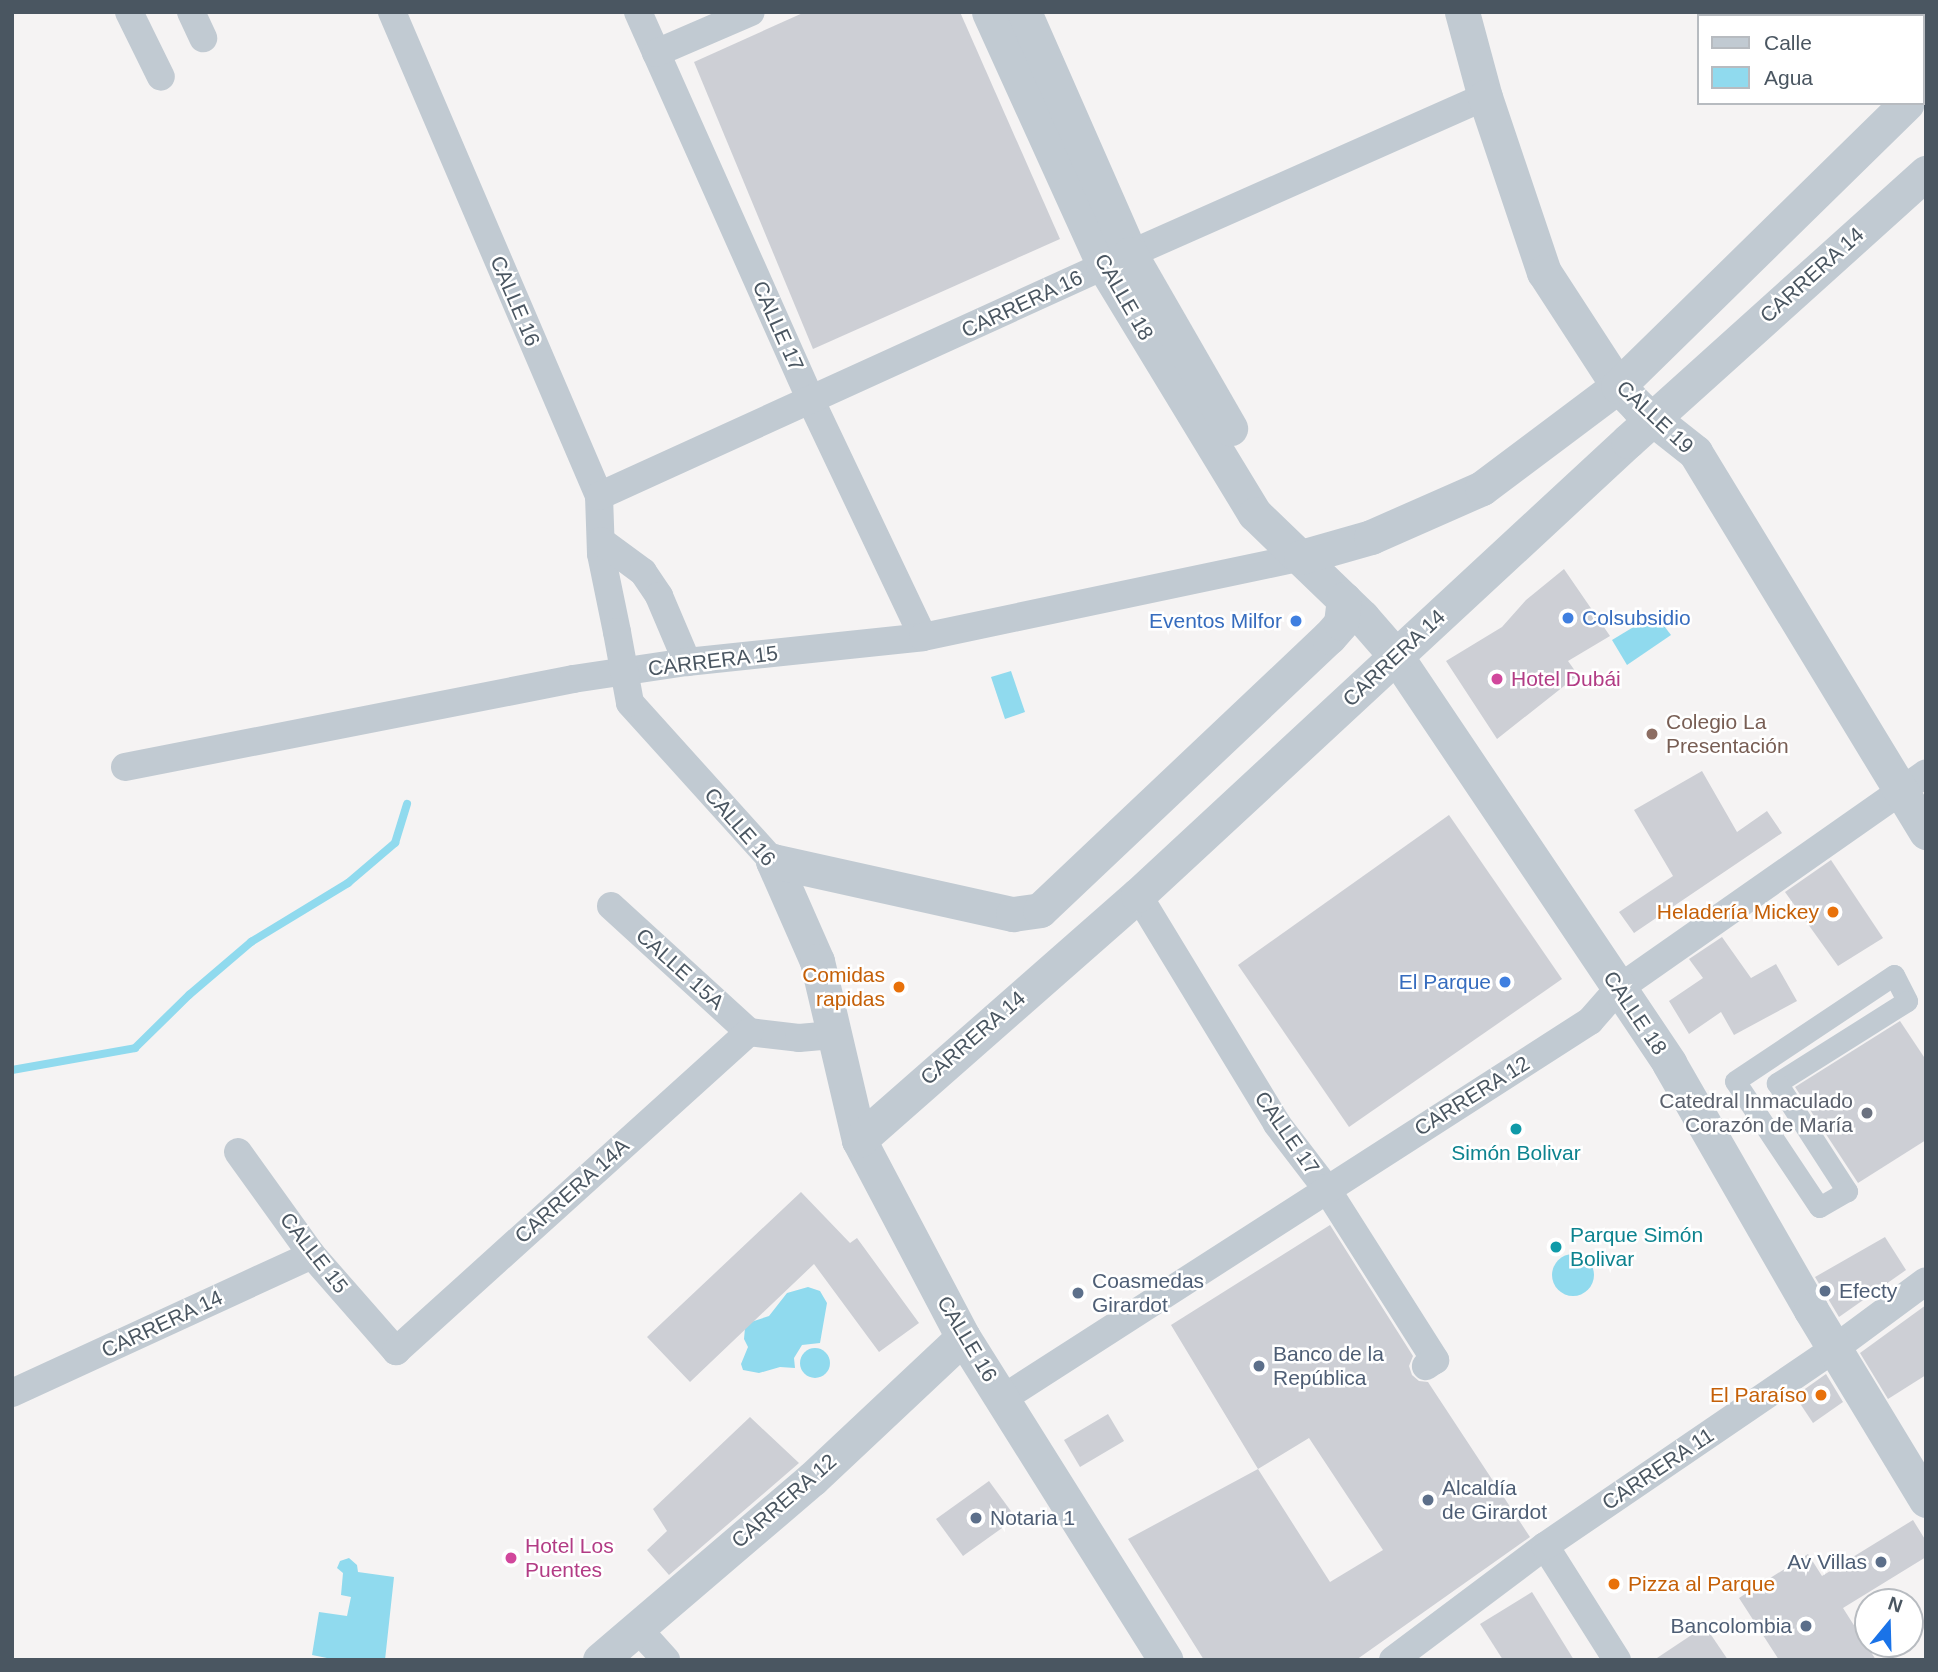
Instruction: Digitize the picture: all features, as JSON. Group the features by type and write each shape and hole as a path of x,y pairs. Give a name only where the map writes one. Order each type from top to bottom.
{"street":[{"path":"129,12 161,78"},
{"path":"191,12 203,38"},
{"name":"CALLE 16","path":"392,12 599,496 600,541 630,703 773,861 817,961 859,1140 963,1337 1166,1660"},
{"name":"CALLE 17","path":"638,12 811,401 923,637"},
{"path":"656,53 751,12"},
{"name":"CALLE 18","path":"989,12 1117,260 1273,503 1301,557 1396,656 1669,1063 1834,1349 1926,1500"},
{"name":"CALLE 18","path":"1024,12 1117,260"},
{"name":"CALLE 19","path":"1468,15 1485,97 1544,272 1618,386 1653,419 1695,452 1912,781 1926,832"},
{"name":"CARRERA 16","path":"599,496 1117,260 1485,97"},
{"path":"1301,557 1371,537 1482,488 1618,386 1905,105"},
{"name":"CARRERA 14","path":"859,1140 1138,895 1653,419 1926,173"},
{"path":"600,541 643,572 659,596 687,662"},
{"name":"CARRERA 15","path":"125,767 435,704 687,662 923,637 1301,557"},
{"path":"773,861 1013,914 1040,910 1329,637 1341,623 1344,599"},
{"name":"CARRERA 12","path":"1002,1399 1326,1188 1590,1021 1618,989 1912,781"},
{"name":"CALLE 17","path":"1138,895 1277,1124 1326,1188 1435,1360 1426,1366"},
{"name":"CALLE 15A","path":"611,906 749,1032"},
{"path":"1894,975 1907,1001 1777,1083 1847,1191 1819,1207 1735,1081 1894,975"},
{"path":"749,1032 799,1038 836,1035"},
{"name":"CARRERA 14A","path":"396,1351 749,1032"},
{"name":"CALLE 15","path":"238,1152 312,1255 396,1351"},
{"name":"CARRERA 14","path":"12,1393 312,1255"},
{"name":"CARRERA 11","path":"1393,1660 1545,1546 1834,1349 1926,1281"},
{"name":"CARRERA 12","path":"600,1660 813,1479 963,1337"},
{"path":"1545,1546 1617,1660"},
{"path":"638,1629 666,1660"}],"water":[{"path":"1655,614 1671,635 1627,665 1612,640"},
{"path":"1011,671 1025,712 1005,719 991,677"},
{"path":"1573,1254 1588,1260 1594,1275 1588,1290 1573,1296 1558,1290 1552,1275 1558,1260"},
{"path":"808,1287 820,1291 827,1303 820,1343 802,1345 794,1358 795,1368 780,1367 759,1373 743,1370 741,1364 748,1347 744,1339 745,1328 751,1322 769,1316 787,1293"},
{"path":"815,1348 825,1353 830,1363 825,1373 815,1378 805,1373 800,1363 805,1353"},
{"path":"349,1558 357,1565 358,1572 394,1577 385,1660 337,1660 312,1655 319,1612 347,1616 351,1597 341,1595 343,1573 337,1568 340,1561"}],"building":[{"path":"805,12 960,12 1060,239 813,349 694,62"},
{"path":"1564,569 1610,636 1568,661 1578,675 1497,739 1446,661 1502,627 1526,600"},
{"path":"1702,771 1737,832 1767,811 1782,833 1634,933 1619,912 1673,876 1634,810"},
{"path":"1449,815 1562,979 1349,1127 1238,965"},
{"name":"Heladería Mickey","path":"1831,860 1883,938 1838,966 1785,892"},
{"path":"1722,937 1751,978 1776,964 1797,1001 1734,1035 1721,1012 1689,1034 1669,1001 1703,978 1689,959"},
{"name":"Catedral Inmaculado Corazón de María","path":"1900,1021 1926,1060 1926,1140 1858,1183 1795,1087"},
{"path":"801,1192 850,1243 857,1238 919,1323 879,1352 814,1264 690,1382 647,1337"},
{"path":"1330,1225 1413,1356 1409,1366 1412,1375 1419,1381 1428,1382 1530,1537 1356,1660 1204,1660 1128,1539 1258,1469 1171,1325","holes":["1309,1438 1383,1550 1330,1582 1258,1469"]},
{"path":"1885,1237 1906,1270 1839,1317 1815,1277"},
{"path":"1926,1305 1926,1375 1888,1399 1860,1353"},
{"name":"El Paraíso","path":"1826,1374 1843,1402 1813,1423 1795,1396"},
{"path":"1108,1414 1124,1441 1080,1467 1064,1440"},
{"path":"750,1417 799,1463 669,1575 647,1550 667,1531 653,1509"},
{"name":"Notaria 1","path":"989,1481 1016,1518 963,1556 936,1519"},
{"name":"Bancolombia","path":"1913,1520 1926,1541 1926,1557 1876,1588 1854,1588 1854,1601 1843,1608 1854,1625 1854,1658 1876,1660 1779,1660 1739,1598 1808,1554 1822,1576"},
{"path":"1532,1592 1574,1660 1503,1660 1480,1624"},
{"path":"1705,1626 1728,1660 1654,1660"}],"waterway":[{"path":"12,1070 135,1048 189,995 251,942 348,883 395,843 407,804"}],"place":[{"name":"Colsubsidio","path":"1568,618"},
{"name":"Eventos Milfor","path":"1296,621"},
{"name":"Hotel Dubái","path":"1497,679"},
{"name":"Colegio La Presentación","path":"1652,734"},
{"name":"Heladería Mickey","path":"1833,912"},
{"name":"El Parque","path":"1505,982"},
{"name":"Comidas rapidas","path":"899,987"},
{"name":"Catedral Inmaculado Corazón de María","path":"1867,1113"},
{"name":"Simón Bolivar","path":"1516,1129"},
{"name":"Parque Simón Bolivar","path":"1556,1247"},
{"name":"Efecty","path":"1825,1291"},
{"name":"Coasmedas Girardot","path":"1078,1293"},
{"name":"Banco de la República","path":"1259,1366"},
{"name":"El Paraíso","path":"1821,1395"},
{"name":"Alcaldía de Girardot","path":"1428,1500"},
{"name":"Notaria 1","path":"976,1518"},
{"name":"Hotel Los Puentes","path":"511,1558"},
{"name":"Av Villas","path":"1881,1562"},
{"name":"Pizza al Parque","path":"1614,1584"},
{"name":"Bancolombia","path":"1806,1626"}]}
